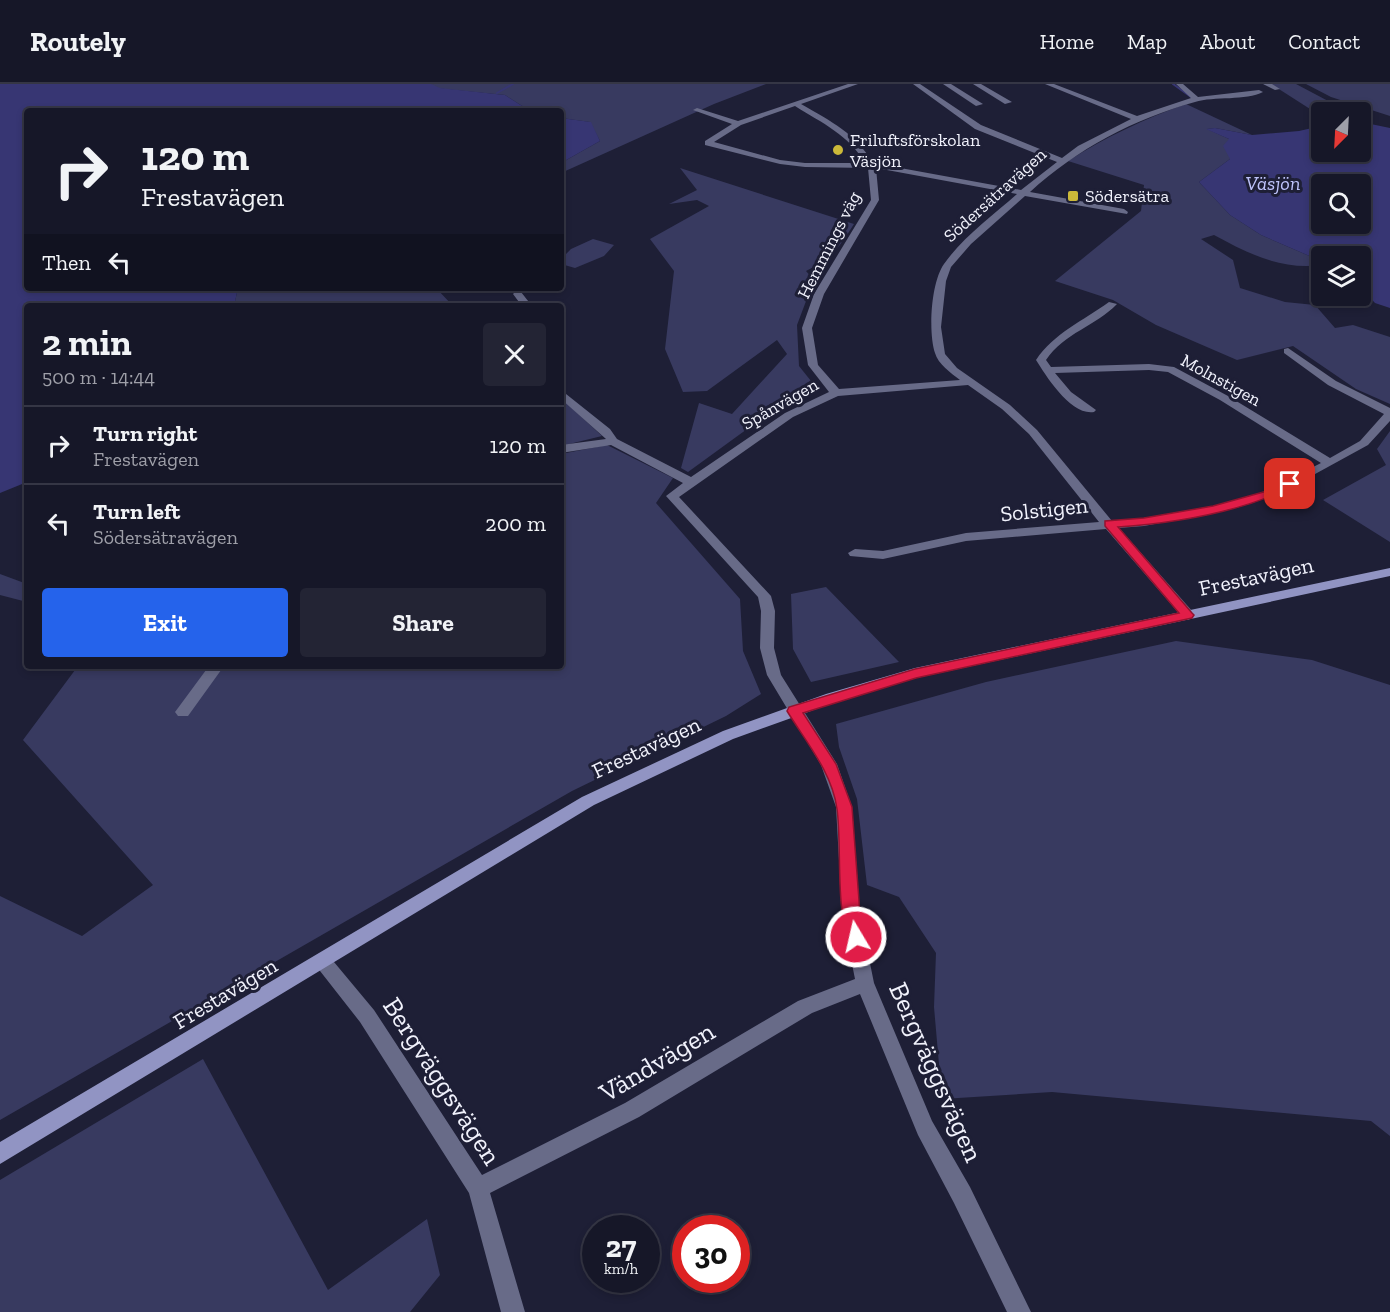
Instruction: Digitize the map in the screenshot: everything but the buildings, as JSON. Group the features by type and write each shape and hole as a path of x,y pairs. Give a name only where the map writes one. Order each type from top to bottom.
{"street":[{"path":"855,84 738,123 708,143 780,162 806,165 871,166 911,171 1124,212"},
{"path":"917,85 933,84"},
{"path":"946,84 977,103 1005,101 976,84"},
{"path":"1048,84 1137,119"},
{"path":"1179,84 1196,99"},
{"path":"1266,84 1277,89"},
{"path":"917,85 978,127 1061,160"},
{"name":"Södersätravägen","path":"1188,615 1033,432 1006,406 952,370 940,355 937,348 936,327 941,281 952,257 1061,160 1137,119 1196,99 1259,92"},
{"name":"Hemmings väg","path":"796,104 846,134 860,148 871,166 874,178 875,200 819,294 807,328 813,365 836,393"},
{"path":"697,110 738,123"},
{"path":"518,294 525,303"},
{"path":"1090,410 1076,403 1057,386 1041,360 1048,347 1112,304"},
{"path":"1288,351 1332,383 1390,413"},
{"name":"Molnstigen","path":"1048,370 1149,367 1170,369 1224,398 1330,463"},
{"name":"Spånvägen","path":"794,711 774,675 767,648 768,611 764,596 672,496 789,415 836,393 969,382"},
{"path":"564,396 606,431 613,441 691,482"},
{"name":"Solstigen","path":"855,553 883,555 966,537 1144,522 1214,509 1271,493 1330,463 1364,443 1390,413"},
{"path":"564,449 613,441"},
{"name":"Frestavägen","path":"0,1154 588,801 728,735 794,711 915,673 1390,572"},
{"path":"183,712 215,669"},
{"name":"Bergväggsvägen","path":"794,711 829,764 844,807 851,914 865,983 925,1128 962,1195 1019,1312"},
{"name":"Bergväggsvägen","path":"322,962 367,1016 478,1188 513,1312"},
{"name":"Vändvägen","path":"478,1188 632,1110 805,1007 865,983"}],"shaded area":[{"path":"394,84 766,84 714,104 564,172 564,161 600,141 590,122 564,118 564,108 525,108 505,95"},
{"path":"1271,84 1296,84 1330,102 1311,102 1311,110"},
{"path":"1306,84 1390,84 1390,116 1371,110 1371,102 1347,102"},
{"path":"1186,104 1252,135 1215,128 1207,129 1229,139 1230,159 1199,182 1230,215 1261,235 1311,257 1311,266 1292,265 1266,259 1214,235 1201,239 1233,260 1240,288 1285,302 1316,306 1335,328 1353,325 1390,337 1390,404 1356,389 1293,346 1237,360 1156,325 1113,300 1055,281 1141,211 1144,185 1068,161 1155,116"},
{"path":"680,168 854,224 834,252 806,271 814,280 797,325 799,366 819,391 772,411 688,472 681,468 699,403 732,414 787,354 777,340 707,391 683,392 665,349 674,271 650,239 709,206 697,200 669,204 697,190"},
{"path":"593,239 614,245 604,256 575,268 564,265 564,256 571,249"},
{"path":"237,291 439,291 450,303 235,303"},
{"path":"564,401 602,436 564,445"},
{"path":"1390,431 1390,542 1323,500 1386,465 1377,449"},
{"path":"607,445 673,478 656,503 740,599 743,651 761,694 726,716 572,791 0,1120 0,896 82,936 153,885 23,740 76,669 564,669 564,453"},
{"path":"0,574 24,583 24,601 0,595"},
{"path":"826,587 899,662 811,682 793,649 791,594"},
{"path":"1176,641 1312,660 1390,685 1390,1136 1371,1121 1052,1092 942,1099 934,1007 936,953 899,897 867,885 857,799 839,747 836,724 986,682"},
{"path":"203,1059 328,1290 427,1219 440,1275 410,1312 0,1312 0,1180"}],"water":[{"path":"0,84 431,84 440,88 505,95 525,108 24,108 24,291 237,291 235,303 24,303 24,483 0,493"},
{"path":"564,118 591,122 600,141 564,161"},
{"name":"Väsjön","path":"1371,124 1390,128 1390,308 1375,303 1371,299 1371,246 1311,246 1311,257 1261,235 1230,215 1199,182 1230,159 1223,146 1229,139 1206,129 1215,128 1252,135 1311,128 1311,162 1371,162"}],"waterway":[{"path":"497,93 513,84"},
{"path":"1173,84 1191,97"}],"place":[{"name":"Friluftsförskolan Väsjön","path":"838,150"},
{"name":"Södersätra","path":"1073,196"}],"route":[{"path":"856,937 851,914 844,807 829,764 794,711 915,673 1188,615 1109,524 1144,522 1214,509 1271,493 1290,484"}]}
